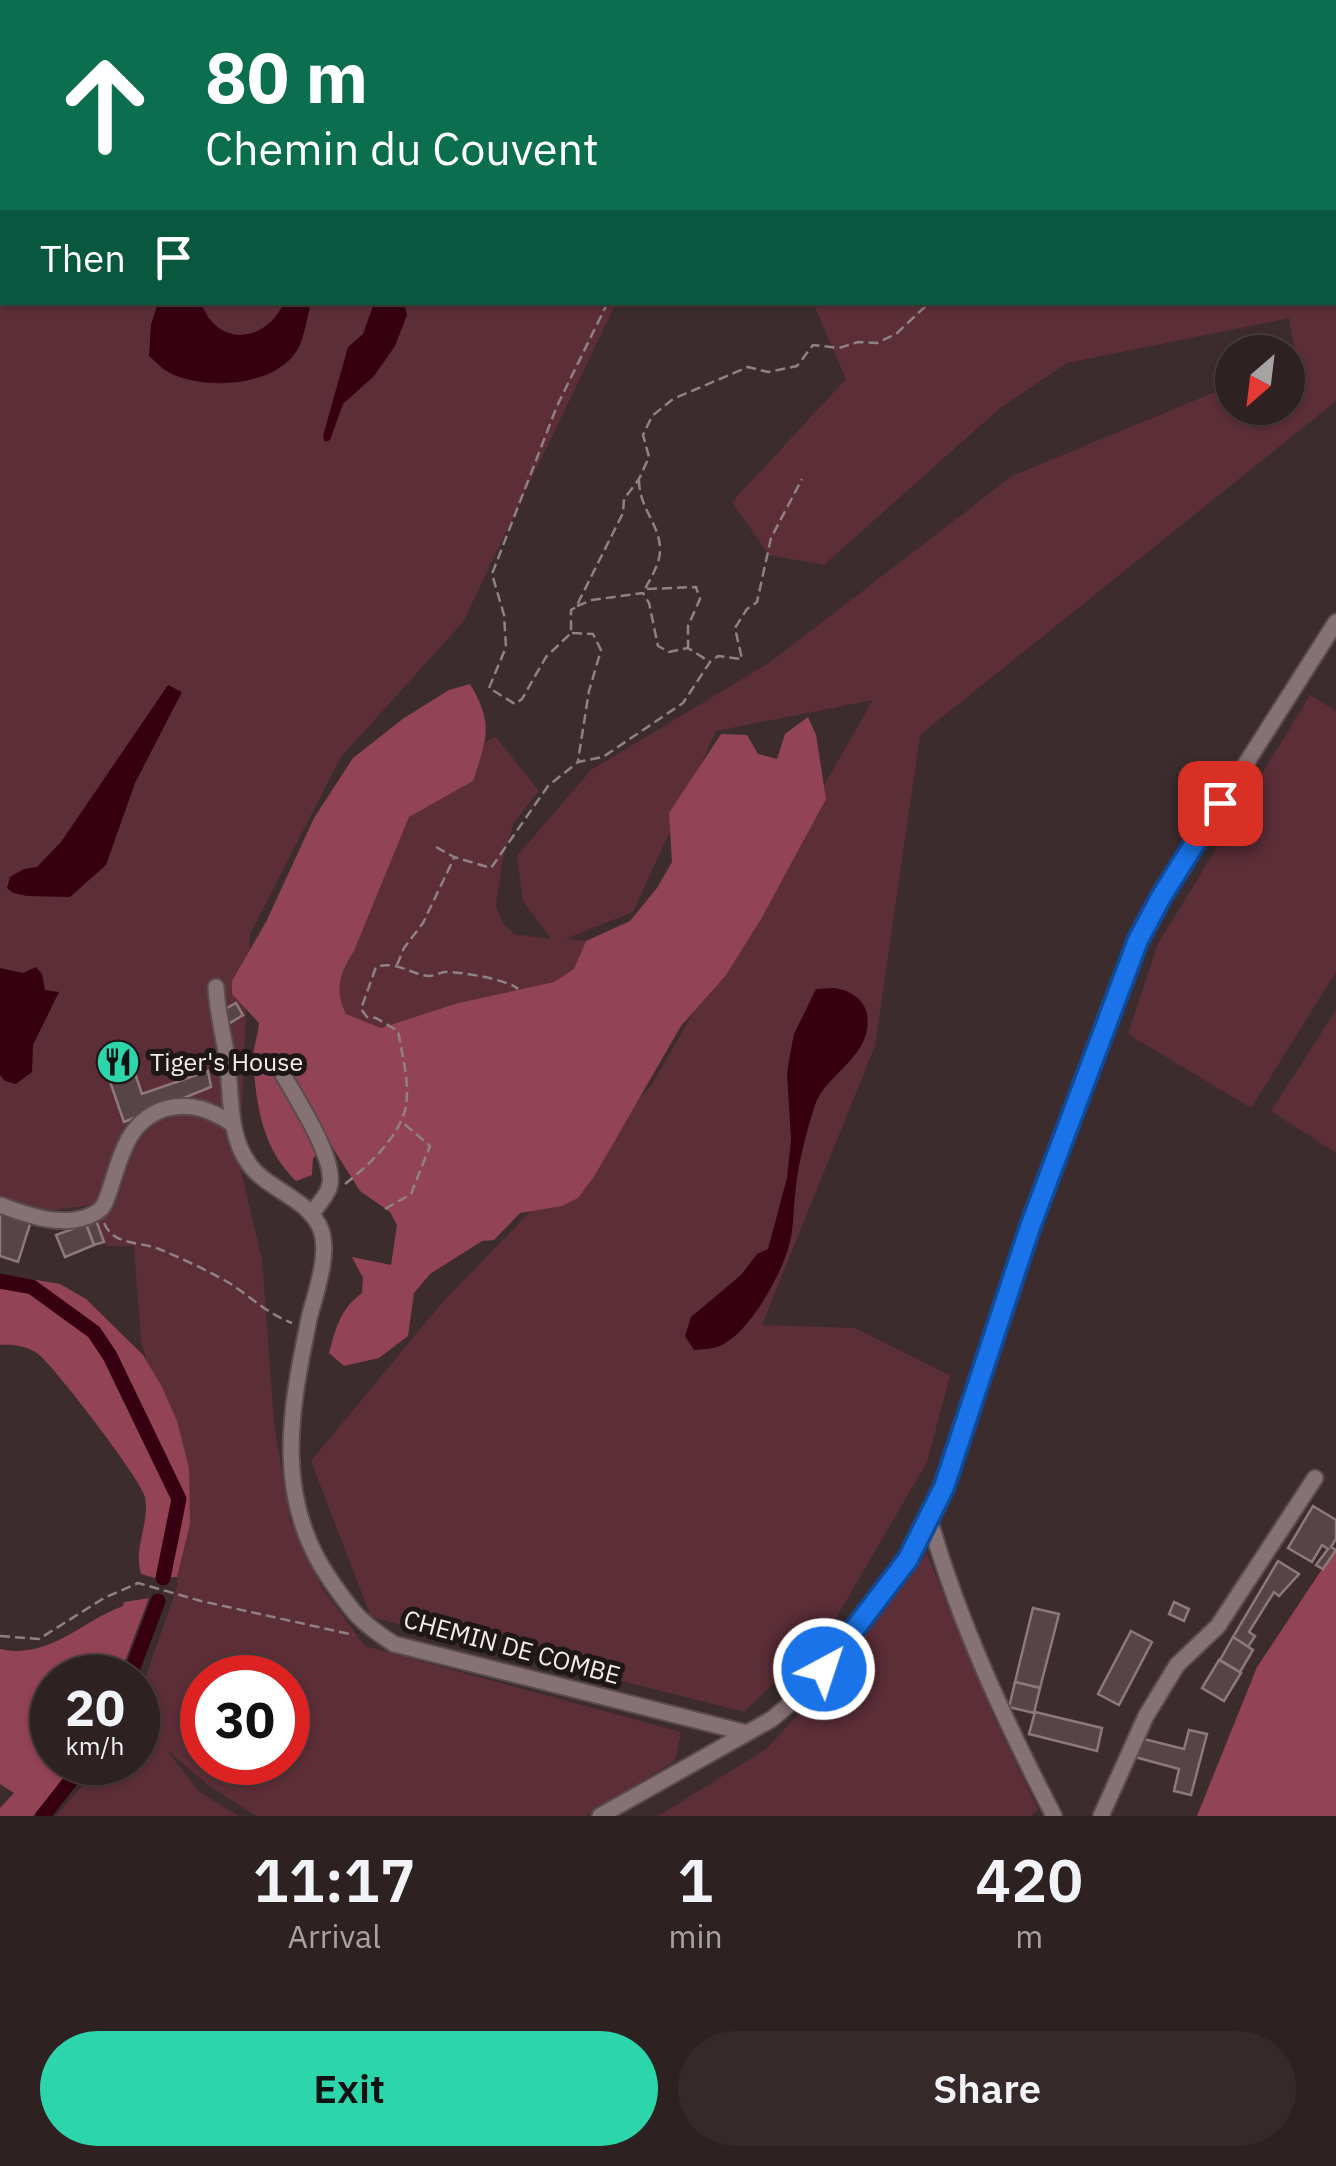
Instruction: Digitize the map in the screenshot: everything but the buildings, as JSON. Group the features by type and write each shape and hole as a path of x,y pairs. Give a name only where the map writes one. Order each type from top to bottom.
{"street":[{"path":"600,1816 772,1718 804,1692 844,1647 908,1559 944,1487 1030,1227 1138,940 1161,897 1336,622"},
{"path":"216,986 233,1124 248,1163 266,1182 311,1214 329,1189 331,1174 318,1140 281,1070"},
{"path":"0,1206 53,1221 94,1214 101,1209 128,1140 142,1120 158,1111 186,1106 214,1113 233,1124"},
{"name":"CHEMIN DE COMBE","path":"311,1214 322,1231 322,1262 296,1387 289,1451 296,1510 316,1560 360,1622 394,1644 747,1733"},
{"path":"1101,1816 1146,1716 1177,1665 1218,1626 1315,1478"},
{"path":"929,1518 942,1566 995,1700 1054,1816"}],"path":[{"path":"606,305 556,406 492,574 504,615 506,647 489,688 516,704 522,699 546,658 571,633 571,610 592,600 696,588 700,599 688,626 688,648"},
{"path":"576,607 623,512 624,499 649,457 644,435 652,416 673,399 748,367 768,372 797,366 814,345 839,348 858,342 877,343 896,334 927,305"},
{"path":"639,478 639,498 660,546 658,562 644,591 658,646 669,652 688,648 710,662"},
{"path":"436,847 491,868 548,786 578,762 603,757 684,703 718,656 742,659 735,628 746,609 757,602 771,538 802,479"},
{"path":"571,633 593,634 600,650 578,762"},
{"path":"397,966 404,948 423,923 454,857"},
{"path":"329,1189 347,1183 395,1133 406,1108 403,1048 398,1031 376,1018 366,1017 361,1010 376,967 397,966 428,976 468,973 512,983 518,989"},
{"path":"385,1209 411,1194 430,1146 400,1120"},
{"path":"101,1209 105,1227 118,1239 155,1247 234,1286 276,1317 307,1329"},
{"path":"0,1636 39,1640 104,1598 138,1583 356,1636"}],"shaded area":[{"path":"0,305 615,305 463,622 341,757 250,934 239,1162 262,1259 274,1423 290,1520 322,1588 365,1646 681,1732 675,1761 586,1816 256,1816 208,1785 310,1785 310,1655 180,1655 180,1761 166,1749 180,1767 180,1785 194,1785 239,1816 56,1816 83,1785 160,1785 160,1655 153,1655 177,1587 179,1467 141,1341 134,1246 106,1246 91,1205 41,1212 0,1196"},
{"path":"157,305 202,305 218,328 242,335 265,326 283,305 310,305 298,349 288,361 275,371 242,382 189,380 164,369 149,356 151,324"},
{"path":"373,305 404,305 407,315 395,346 374,376 343,404 330,440 325,442 323,436 348,347 363,334"},
{"path":"814,305 1336,305 1336,401 920,735 875,1046 762,1325 854,1328 950,1376 927,1462 829,1630 744,1712 371,1617 311,1461 441,1304 651,1086 873,700 716,731 633,912 565,939 586,941 575,969 554,982 458,1003 381,1028 346,1014 340,997 345,967 409,817 473,781 486,742 496,737 539,791 514,822 503,858 496,906 502,922 514,934 551,939 523,901 517,856 591,770 769,663 1012,476 1215,392 1215,425 1305,425 1305,335 1292,335 1289,318 1067,363 1000,408 824,565 769,555 732,502 846,379"},
{"path":"470,684 483,710 486,732 473,781 409,817 342,974 340,997 346,1014 381,1028 458,1003 554,982 574,969 586,941 630,921 672,862 669,813 721,734 747,735 758,754 777,759 785,734 808,717 816,735 826,799 761,919 726,975 681,1026 578,1198 562,1206 520,1213 494,1240 482,1241 430,1274 414,1293 408,1336 379,1358 344,1366 329,1353 344,1312 362,1293 363,1278 352,1257 391,1265 397,1225 390,1212 360,1191 331,1145 313,1158 312,1175 296,1181 276,1155 263,1126 257,1095 253,1059 259,1023 232,994 232,981 266,922 314,818 353,758 404,718 449,690"},
{"path":"168,685 182,692 135,783 106,865 70,897 13,893 7,888 10,877 37,867 61,842"},
{"path":"1310,695 1336,711 1336,972 1251,1108 1128,1034 1158,944"},
{"path":"36,967 42,974 45,990 59,992 33,1045 32,1072 16,1084 0,1075 0,968 23,973"},
{"path":"833,988 859,999 867,1014 867,1029 857,1053 815,1105 800,1162 784,1261 761,1305 740,1331 717,1347 694,1350 685,1336 691,1317 741,1275 757,1254 768,1249 787,1178 791,1139 787,1074 794,1034 816,989"},
{"path":"1336,1010 1336,1153 1271,1111"},
{"path":"0,1274 60,1284 86,1299 143,1355 162,1387 177,1421 189,1468 190,1524 177,1577 141,1574 139,1554 145,1497 96,1423 37,1353 19,1346 0,1345"},
{"path":"1336,1548 1336,1816 1197,1816 1257,1667"},
{"path":"927,1553 993,1715 1038,1809 1031,1816 658,1816 765,1750 836,1674"},
{"path":"149,1598 127,1655 30,1655 30,1785 58,1785 33,1816 0,1816 0,1808 14,1793 0,1784 0,1649 17,1651 49,1644 123,1606 124,1602"}],"waterway":[{"path":"0,1281 32,1287 94,1332 110,1356 179,1499 163,1578"},
{"path":"138,1655 158,1601"},
{"path":"43,1816 67,1785"}],"place":[{"name":"Tiger's House","path":"118,1062"}],"route":[{"path":"824,1669 908,1559 944,1487 1030,1227 1112,1004 1138,940 1161,897 1220,803"}]}
